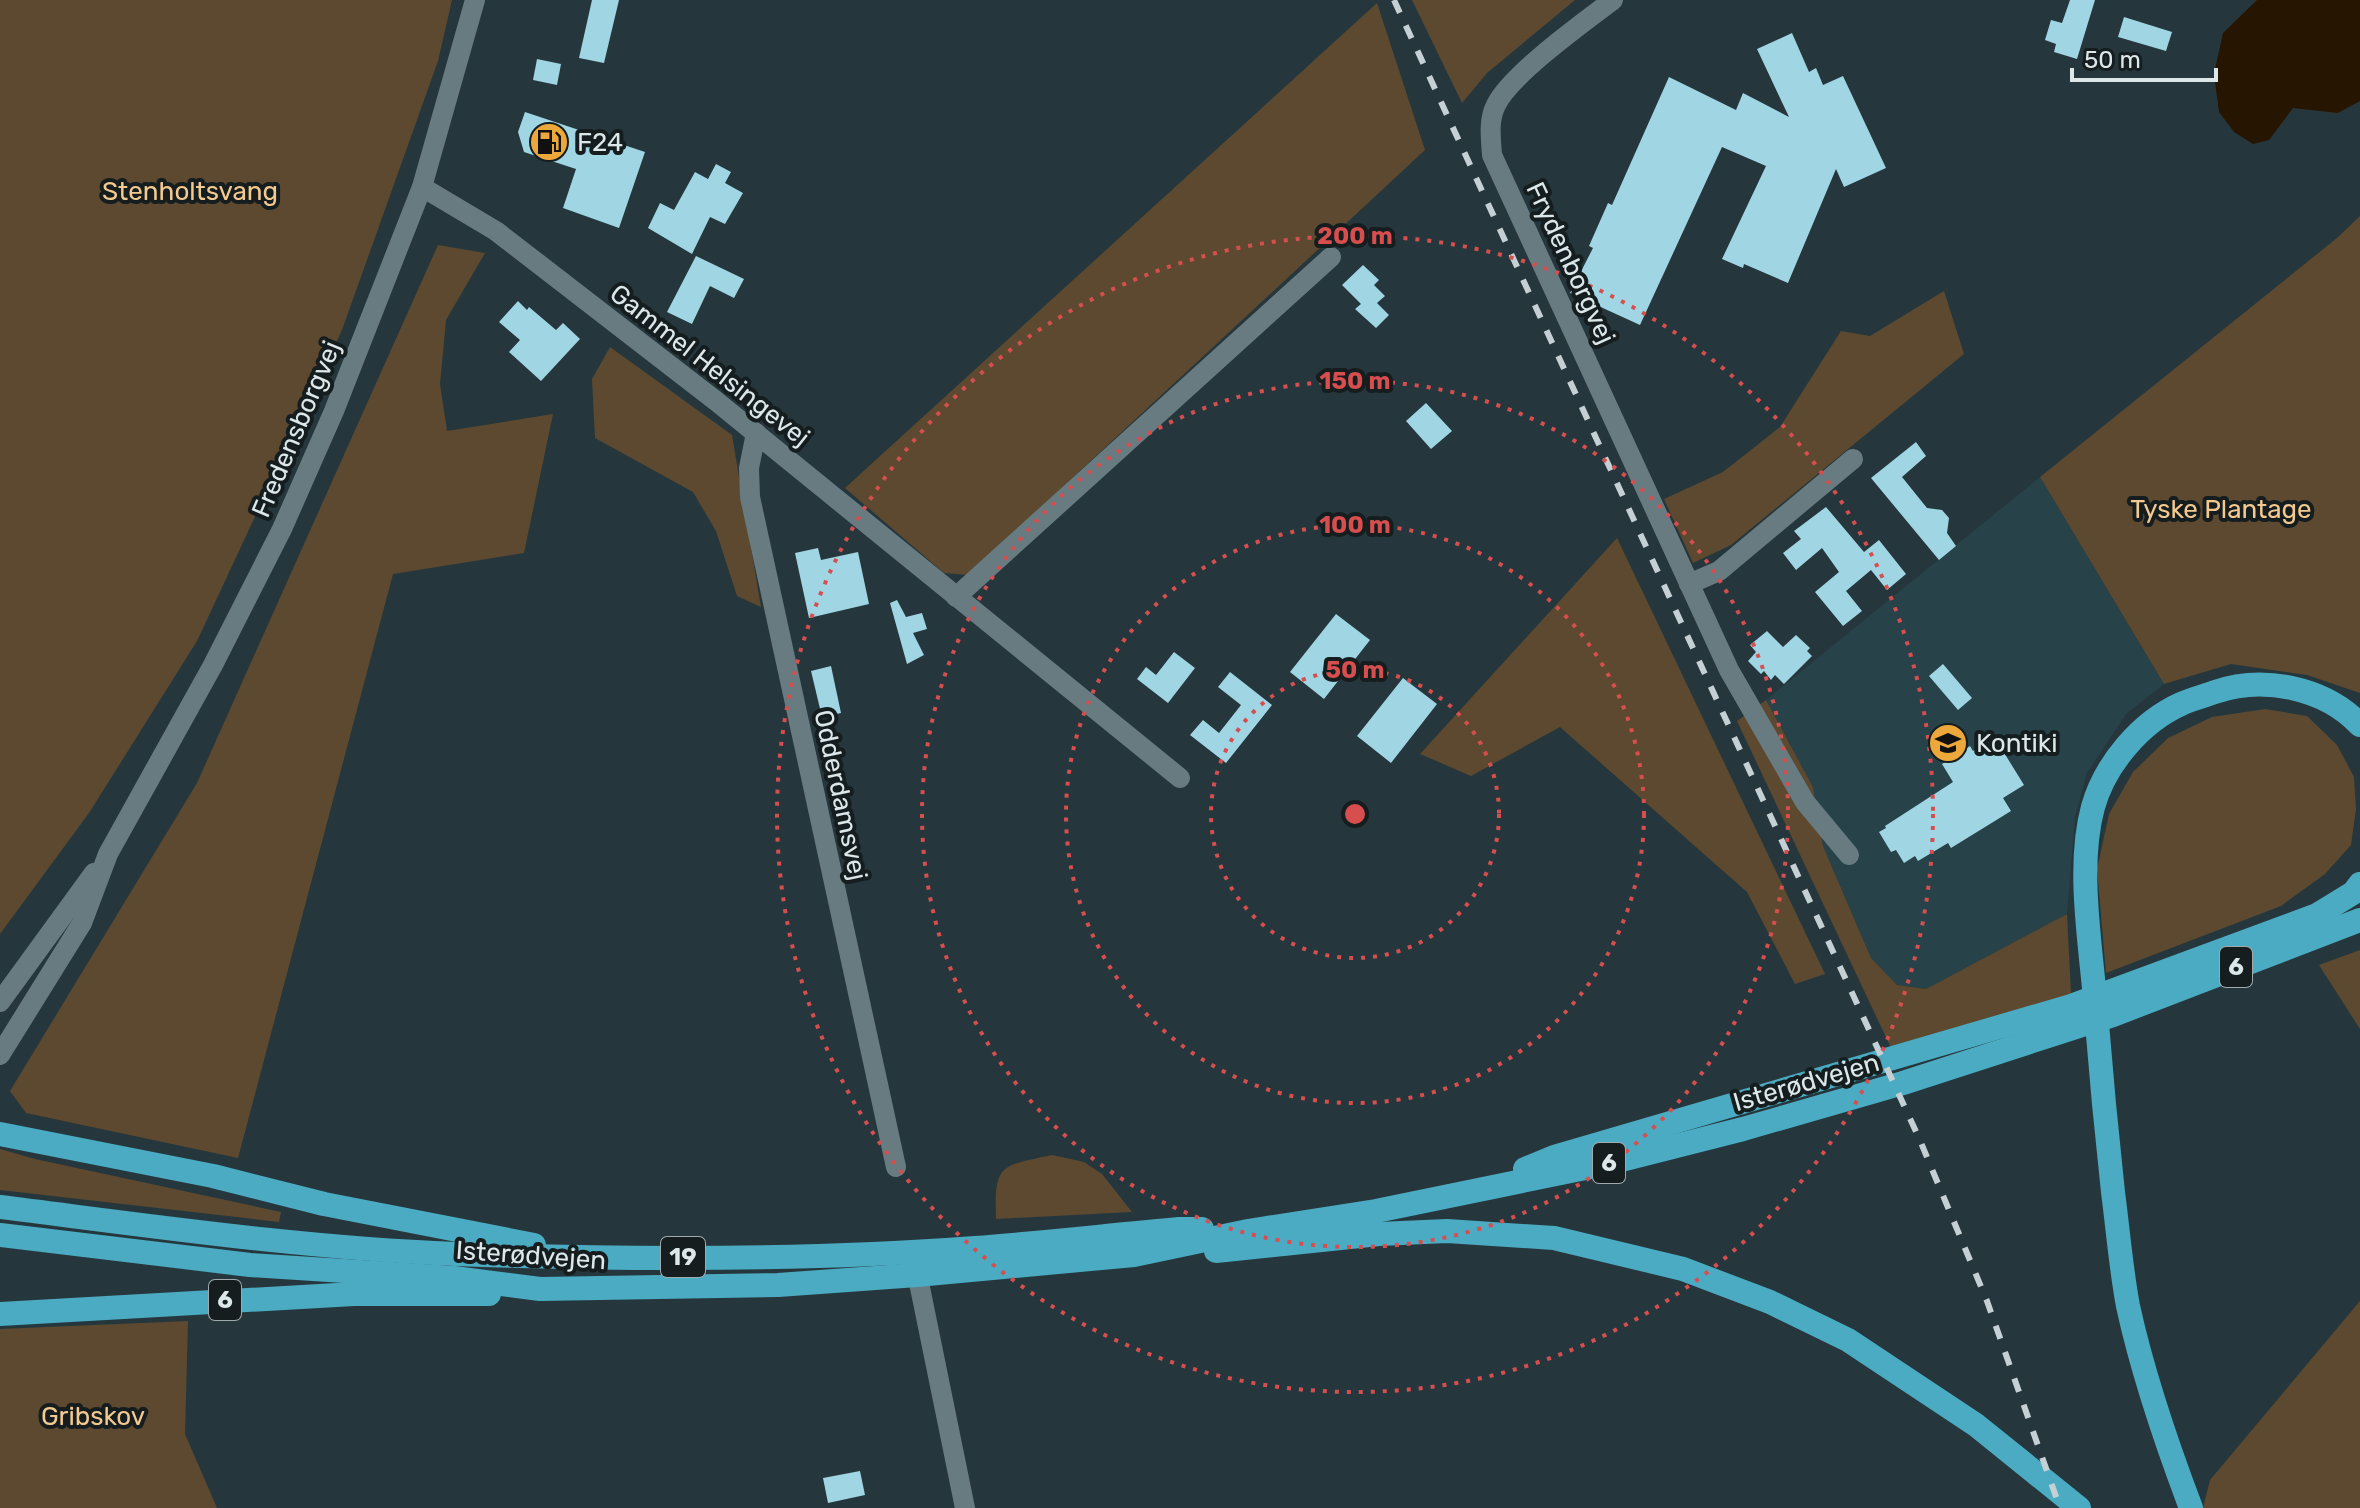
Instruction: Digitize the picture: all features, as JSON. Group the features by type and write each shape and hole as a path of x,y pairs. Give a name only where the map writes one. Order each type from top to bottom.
{"highway":[{"path":"2191,1508 2144,1369 2128,1304 2103,1094 2089,932 2086,850 2093,805 2112,764 2142,730 2179,704 2222,689 2265,685 2307,690 2345,709 2360,725"},
{"path":"1473,1191 1554,1157 2083,1002 2317,915 2353,893 2360,884"},
{"name":"Isterødvejen","path":"0,1207 256,1239 453,1254 603,1258 748,1257 915,1263 1134,1255 1248,1231 1376,1211 1605,1164 1743,1129 1903,1083 2113,1015 2360,920"},
{"path":"6,1130 324,1204 603,1258"},
{"name":"Isterødvejen","path":"0,1235 250,1265 486,1280 540,1289 778,1285 915,1263 1179,1229 1248,1231"},
{"path":"1134,1255 1447,1231 1554,1238 1683,1269 1770,1302 1848,1340 1976,1425 2079,1508"},
{"name":"6","path":"0,1314 354,1294 462,1295 540,1289"}],"street":[{"name":"Fredensborgvej","path":"0,1002 108,854 213,665 282,529 334,411 422,187 475,0"},
{"name":"Frydenborgvej","path":"1613,0 1509,84 1495,106 1491,125 1492,155 1729,670 1805,802 1849,855"},
{"name":"Gammel Helsingevej","path":"422,187 496,231 756,433 1180,778"},
{"path":"956,597 1331,257"},
{"name":"Odderdamsvej","path":"756,433 749,468 750,497 896,1167"},
{"path":"1689,584 1719,571 1853,459"},
{"name":"Fredensborgvej","path":"0,1055 82,923 108,854"},
{"path":"915,1263 965,1508"}],"shaded area":[{"path":"2257,0 2360,0 2360,101 2338,113 2293,108 2269,140 2253,144 2234,132 2219,112 2214,74 2223,33"},
{"name":"Kontiki","path":"2040,477 2164,684 2126,714 2087,773 2075,817 2067,914 1926,989 1897,985 1871,958 1823,846 1813,787 1766,700"}],"green space":[{"name":"Stenholtsvang","path":"0,0 452,0 438,61 342,330 197,641 89,813 0,934"},
{"path":"1412,0 1575,0 1487,73 1462,103"},
{"path":"1377,3 1425,150 968,575 944,573 845,488"},
{"name":"Tyske Plantage","path":"2360,216 2360,693 2307,675 2231,664 2164,684 2040,477 2337,238"},
{"path":"438,245 485,253 446,320 440,384 447,431 553,414 524,553 393,574 238,1158 26,1113 10,1091 197,783"},
{"path":"1944,291 1964,354 1731,545 1693,563 1664,499 1723,472 1780,427 1841,331 1870,336"},
{"path":"610,347 732,435 761,607 737,596 716,531 693,492 595,438 592,379"},
{"path":"1617,538 1825,974 1795,984 1747,892 1560,727 1471,776 1420,754"},
{"path":"1766,700 1813,787 1823,846 1871,958 1897,985 1926,989 2067,914 2071,994 1892,1050 1737,721"},
{"path":"2265,709 2307,716 2337,745 2354,777 2356,809 2351,845 2325,874 2281,906 2106,973 2097,869 2109,814 2133,772 2168,738 2212,717"},
{"path":"2360,950 2360,1029 2319,965"},
{"path":"0,1149 281,1212 279,1222 0,1190"},
{"path":"1052,1155 1084,1162 1102,1174 1132,1212 996,1219 997,1187 1004,1170 1011,1165"},
{"path":"2360,1301 2360,1508 2203,1508 2210,1480"},
{"name":"Gribskov","path":"188,1321 185,1434 217,1508 0,1508 0,1329"}],"building":[{"path":"592,0 619,0 604,63 579,58"},
{"path":"2070,0 2095,0 2077,59 2054,52 2056,44 2045,40 2051,20 2062,23"},
{"path":"2124,17 2172,32 2166,51 2118,37"},
{"path":"1792,33 1809,72 1816,68 1823,85 1843,76 1886,168 1844,187 1836,169 1788,283 1744,264 1743,268 1722,259 1766,166 1722,147 1640,325 1570,293 1593,248 1589,246 1608,203 1612,205 1669,77 1736,110 1743,93 1789,117 1757,49"},
{"path":"537,59 561,64 557,85 533,80"},
{"path":"525,112 645,152 619,228 563,208 576,169 524,152 518,132"},
{"path":"716,164 731,172 725,183 743,193 725,224 710,217 692,254 648,228 660,203 674,210 695,172 708,179"},
{"path":"696,256 744,279 734,298 710,286 692,324 667,312"},
{"path":"1363,265 1379,280 1374,285 1385,296 1377,303 1389,315 1376,328 1355,309 1361,304 1342,285"},
{"path":"518,301 556,330 563,323 580,339 541,381 509,352 520,340 499,322"},
{"path":"1426,403 1452,431 1431,449 1406,421"},
{"path":"1916,442 1926,456 1902,477 1927,508 1942,510 1949,518 1947,533 1956,546 1939,560 1871,478"},
{"path":"1826,507 1864,552 1879,540 1906,574 1887,590 1871,570 1846,591 1862,611 1843,626 1815,592 1839,572 1822,548 1796,570 1783,553 1801,539 1794,531"},
{"path":"818,548 821,560 858,552 869,604 809,618 795,553"},
{"path":"897,600 906,617 922,613 927,629 913,633 924,655 907,664 890,603"},
{"path":"1336,614 1370,640 1324,699 1290,672"},
{"path":"1767,631 1783,647 1796,635 1810,648 1807,651 1812,656 1784,684 1775,675 1771,680 1764,671 1761,674 1748,661 1756,652 1750,645"},
{"path":"1174,652 1195,668 1168,703 1137,679 1146,667 1156,675"},
{"path":"1943,664 1972,698 1958,710 1929,676"},
{"path":"831,666 841,713 822,717 811,671"},
{"path":"1230,672 1272,705 1226,763 1190,735 1203,720 1219,733 1241,705 1218,687"},
{"path":"1403,678 1437,704 1391,763 1357,736"},
{"path":"1995,738 2024,785 2003,798 2011,811 1951,848 1948,843 1918,861 1915,856 1904,863 1896,850 1891,852 1879,832 1953,782 1942,764 1970,746 1973,751"},
{"path":"860,1471 865,1495 828,1503 823,1478"}],"railway":[{"path":"1394,0 1919,1138 1987,1301 2060,1508"}],"place":[{"name":"F24","path":"549,142"},
{"name":"Kontiki","path":"1948,743"}]}
